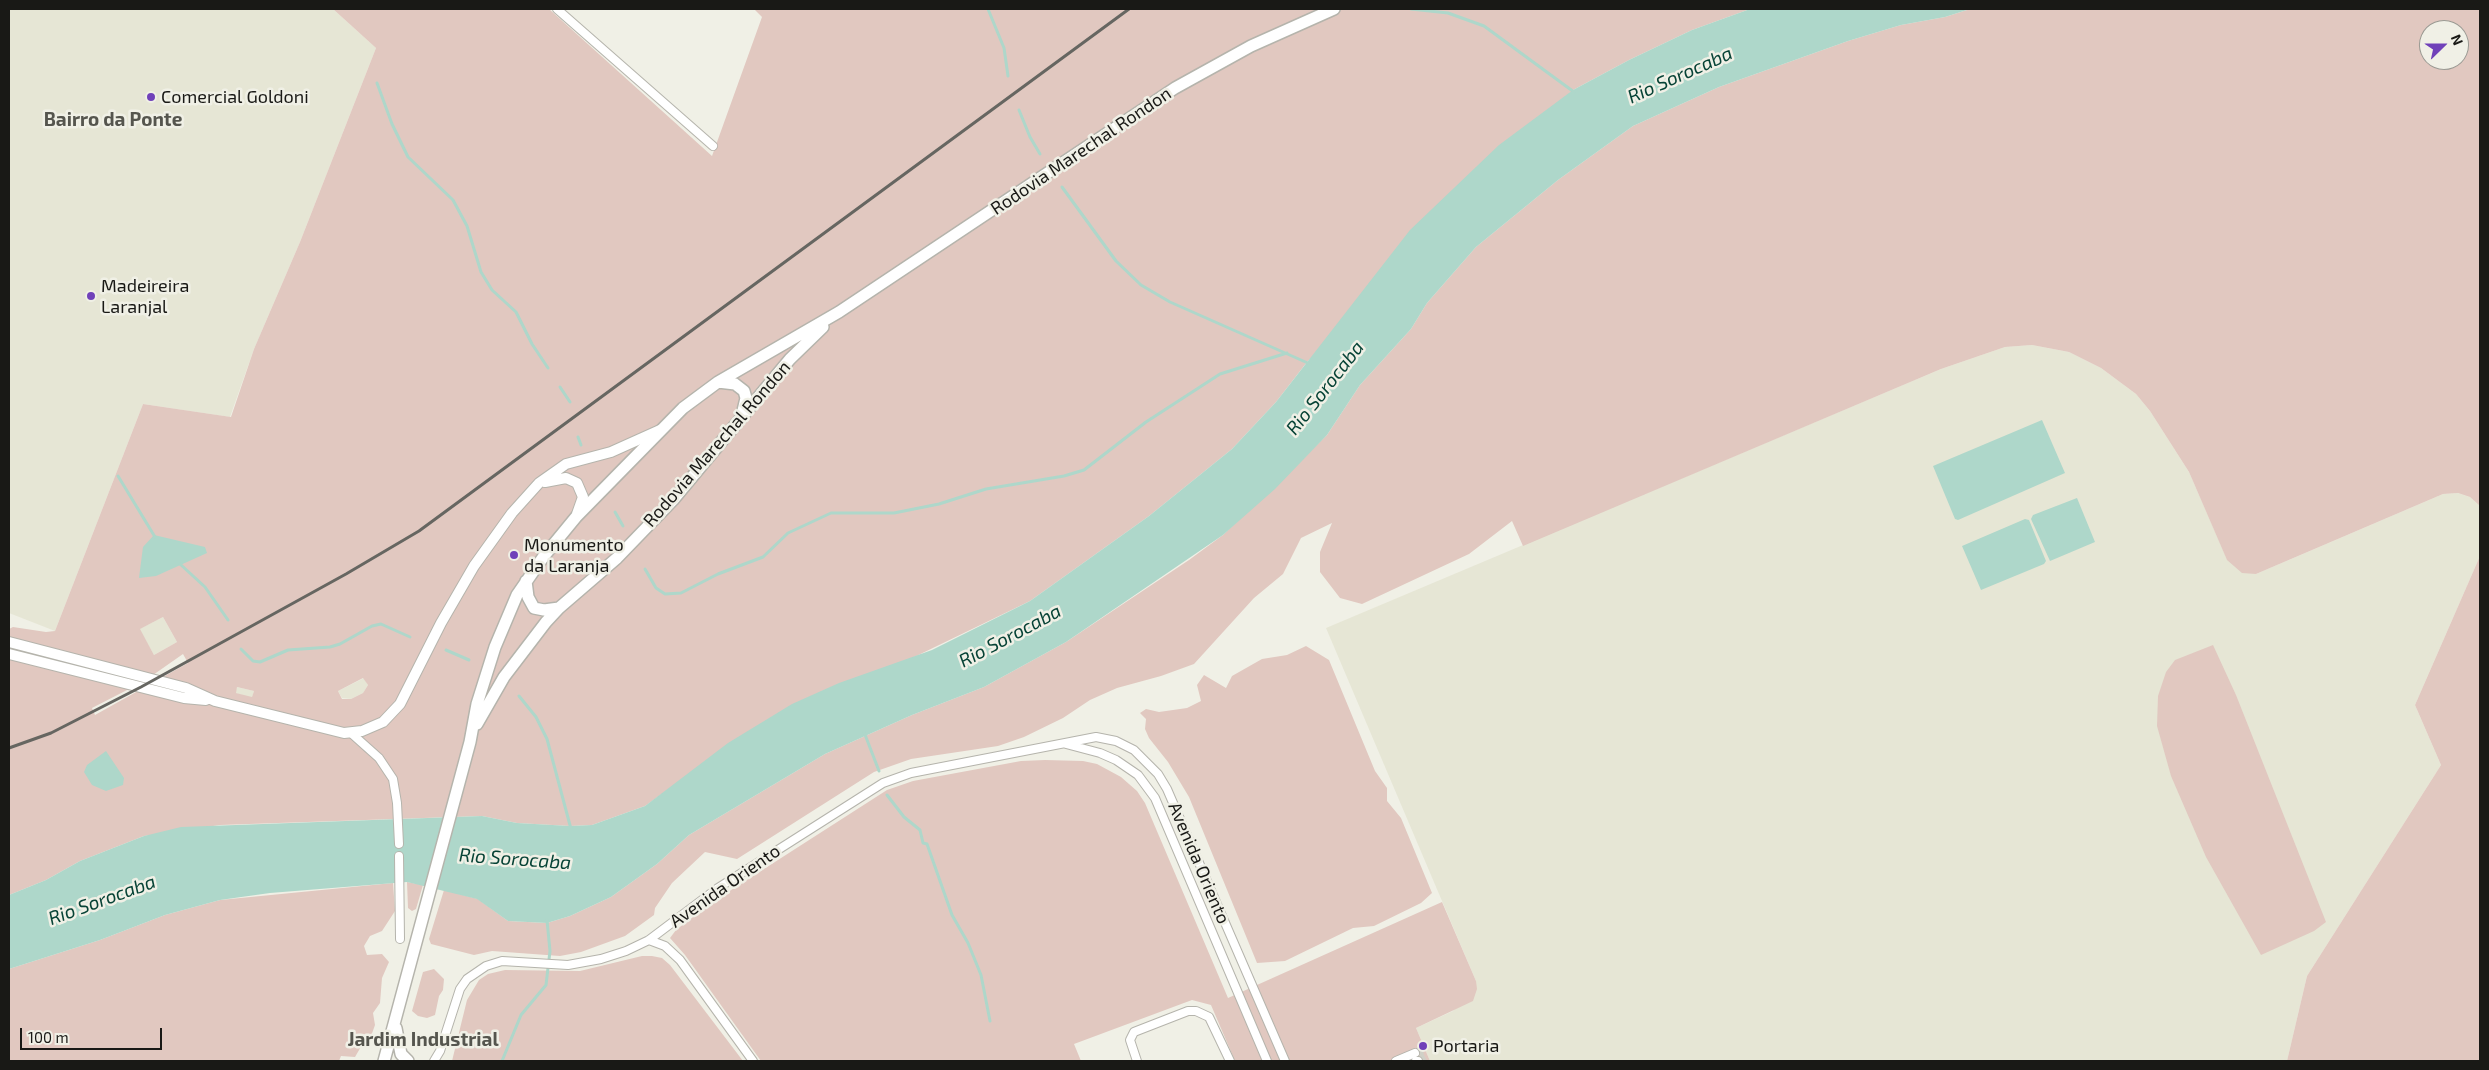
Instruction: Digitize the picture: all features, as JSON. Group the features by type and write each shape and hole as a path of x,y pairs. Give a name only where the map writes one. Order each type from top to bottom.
{"main road":[{"name":"Rodovia Marechal Rondon","path":"384,1061 470,742 477,704 494,647 507,614 526,581 576,517 683,408 718,382 839,312 1175,88 1259,42 1334,9"},
{"name":"Rodovia Marechal Rondon","path":"470,742 504,677 560,608 617,558 658,516 689,483 790,359 839,312"},
{"path":"718,382 735,384 744,392 746,403 742,418"},
{"path":"9,654 184,698 214,701 328,730 351,733 369,729 383,722 400,704 441,623 474,566 512,513 539,484 566,464 611,452 663,429"},
{"path":"539,484 566,478 578,483 583,497 576,517"},
{"path":"526,581 528,597 534,608 544,610 560,608"},
{"path":"9,642 186,688 214,701"},
{"path":"395,1021 398,1045 401,1054 408,1061"}],"street":[{"path":"557,9 713,146"},
{"path":"351,733 387,767 393,779 398,807 398,844"},
{"name":"Avenida Oriento","path":"434,1061 440,1051 456,997 467,979 475,972 493,963 502,961 555,965 601,959 626,951 649,940 718,888 883,783 911,773 1096,737 1106,738 1134,750 1158,774 1174,803 1285,1061"},
{"name":"Avenida Oriento","path":"1064,744 1100,753 1116,760 1138,775 1155,798 1267,1061"},
{"path":"399,856 400,939"},
{"path":"649,940 665,946 680,960 752,1061"},
{"path":"1137,1061 1130,1040 1134,1032 1188,1011 1196,1011 1209,1017 1230,1061"},
{"name":"Avenida Oriento","path":"1280,1052 1290,1061"},
{"path":"1396,1061 1416,1058"}],"shaded area":[{"path":"9,9 333,9 376,48 300,242 254,349 230,417 143,404 55,631 9,613"},
{"path":"333,9 549,9 712,156 762,17 754,9 1750,9 1692,30 1629,60 1573,90 1307,362 1276,402 1232,449 1149,516 1030,601 906,661 673,786 645,806 592,825 570,826 517,823 482,816 220,825 144,836 80,861 46,880 9,895 9,659 129,689 92,708 95,715 188,663 183,654 153,675 9,638 9,629 13,627 46,632 55,631 143,404 231,417 254,349 300,242 376,48","holes":["163,617 177,642 154,655 140,629","363,678 368,685 363,693 351,699 342,699 338,691","237,687 254,691 252,697 236,693"]},
{"path":"1970,9 2480,9 2480,506 2470,497 2458,493 2443,494 2256,574 2242,573 2227,560 2189,472 2150,411 2136,394 2101,368 2069,352 2032,345 2005,347 1941,369 1523,546 1512,521 1469,554 1362,604 1340,598 1320,572 1320,552 1332,523 1301,538 1283,574 1254,598 1194,664 1161,676 1117,688 1090,700 1063,718 1024,737 998,746 911,759 874,772 737,859 705,852 672,883 655,908 654,915 625,936 581,952 560,956 492,951 474,955 431,944 429,939 444,890 478,899 508,921 547,923 570,916 611,897 657,864 689,835 825,754 912,715 984,687 1066,642 1189,560 1223,535 1327,435 1360,385 1411,329 1427,303 1476,247 1558,180 1633,126 1719,87 1848,41 1901,25 1945,17"},
{"path":"2032,345 2069,352 2101,368 2136,394 2150,411 2189,472 2227,559 2256,574 2443,494 2458,493 2470,497 2480,506 2480,556 2415,705 2441,765 2307,976 2287,1061 1430,1061 1416,1028 1453,1011 1476,981 1326,628 1941,369 2005,347"},
{"path":"2480,556 2480,1061 2287,1061 2307,976 2441,765 2415,705"},
{"path":"163,617 177,642 154,655 139,629"},
{"path":"2213,645 2236,695 2326,922 2314,931 2261,955 2206,857 2171,776 2157,726 2158,696 2166,672 2175,660"},
{"path":"9,646 30,653 144,681 142,683 9,649"},
{"path":"1306,646 1329,660 1375,771 1387,788 1387,801 1401,818 1432,893 1421,903 1374,926 1353,928 1285,961 1257,963 1189,797 1168,762 1149,738 1145,729 1146,719 1140,713 1146,709 1159,712 1187,708 1201,701 1197,685 1204,675 1226,688 1232,676 1262,659 1287,655"},
{"path":"364,678 368,685 363,693 351,699 342,698 338,691"},
{"path":"237,687 254,691 252,698 235,693"},
{"path":"1021,761 1083,761 1097,764 1121,777 1137,791 1145,803 1228,998 1442,902 1476,981 1477,989 1473,1001 1416,1028 1430,1061 1235,1061 1211,1005 1192,1000 1074,1044 1081,1061 761,1061 685,955 670,938 676,930 711,903 887,790 913,781"},
{"path":"407,882 423,885 416,909 412,911 408,908"},
{"path":"393,883 395,911 382,931 370,936 364,946 367,955 382,954 389,962 382,978 380,1003 373,1013 375,1025 370,1039 362,1045 355,1057 341,1056 339,1061 9,1061 9,969 100,940 165,915 220,900"},
{"path":"642,956 662,958 670,965 743,1061 452,1061 467,1000 479,980 488,974 505,970 580,971"},
{"path":"434,969 444,979 443,990 439,996 435,1015 427,1018 418,1016 412,1011 423,972"}],"water":[{"name":"Rio Sorocaba","path":"1750,9 1970,9 1945,17 1901,25 1848,41 1719,87 1633,126 1558,180 1476,247 1427,303 1411,329 1360,385 1327,435 1275,489 1223,535 1066,642 984,687 912,715 825,754 689,835 657,864 611,897 570,916 547,923 508,921 477,899 407,882 270,893 220,900 165,915 100,940 9,969 9,895 46,880 80,861 144,836 181,827 482,816 517,823 570,826 592,825 645,806 728,743 792,704 839,683 932,650 1030,601 1149,516 1232,449 1276,402 1410,230 1499,145 1573,90 1629,60 1692,30"},
{"path":"2042,420 2065,473 1958,520 1955,519 1933,466"},
{"path":"2077,498 2095,542 2050,561 2031,519 2033,515"},
{"path":"2025,519 2029,520 2046,561 2044,564 1981,590 1962,546"},
{"path":"154,535 205,547 207,553 156,576 139,578 143,547"},
{"path":"106,751 124,778 123,785 106,791 92,785 84,772 87,765"}],"waterway":[{"path":"988,9 1004,48 1008,76"},
{"path":"1411,9 1448,13 1484,26 1574,92"},
{"path":"377,83 392,124 408,157 453,200 467,226 481,272 492,290 516,312 532,344 548,368"},
{"path":"1019,110 1030,137 1040,154"},
{"path":"1062,187 1116,261 1141,285 1170,302 1310,364"},
{"path":"645,569 656,588 665,594 681,593 718,574 763,557 788,533 831,513 894,513 939,504 986,489 1064,476 1084,470 1146,422 1220,374 1287,353"},
{"path":"560,387 570,402"},
{"path":"578,437 581,445"},
{"path":"118,476 155,537"},
{"path":"615,512 623,526"},
{"path":"180,564 205,587 228,620"},
{"path":"241,649 253,661 260,662 288,650 330,647 340,644 372,626 381,624 410,637"},
{"path":"446,650 469,660"},
{"path":"519,696 536,717 547,739 571,829"},
{"path":"864,732 879,771"},
{"path":"887,795 904,817 920,830 923,843 927,844 952,915 968,943 981,975 990,1021"},
{"path":"502,1061 521,1015 546,985 550,951 547,920"}],"tunnel":[{"path":"1415,1053 1425,1049"},
{"path":"1418,1061 1428,1056"}],"railway":[{"path":"9,748 51,733 141,687 346,574 419,531 1129,9"}],"place":[{"name":"Comercial Goldoni","path":"151,97"},
{"name":"Madeireira Laranjal","path":"91,296"},
{"name":"Monumento da Laranja","path":"514,555"},
{"name":"Portaria","path":"1423,1046"}],"district":[{"name":"Bairro da Ponte","path":"113,120"},
{"name":"Jardim Industrial","path":"423,1040"}]}
